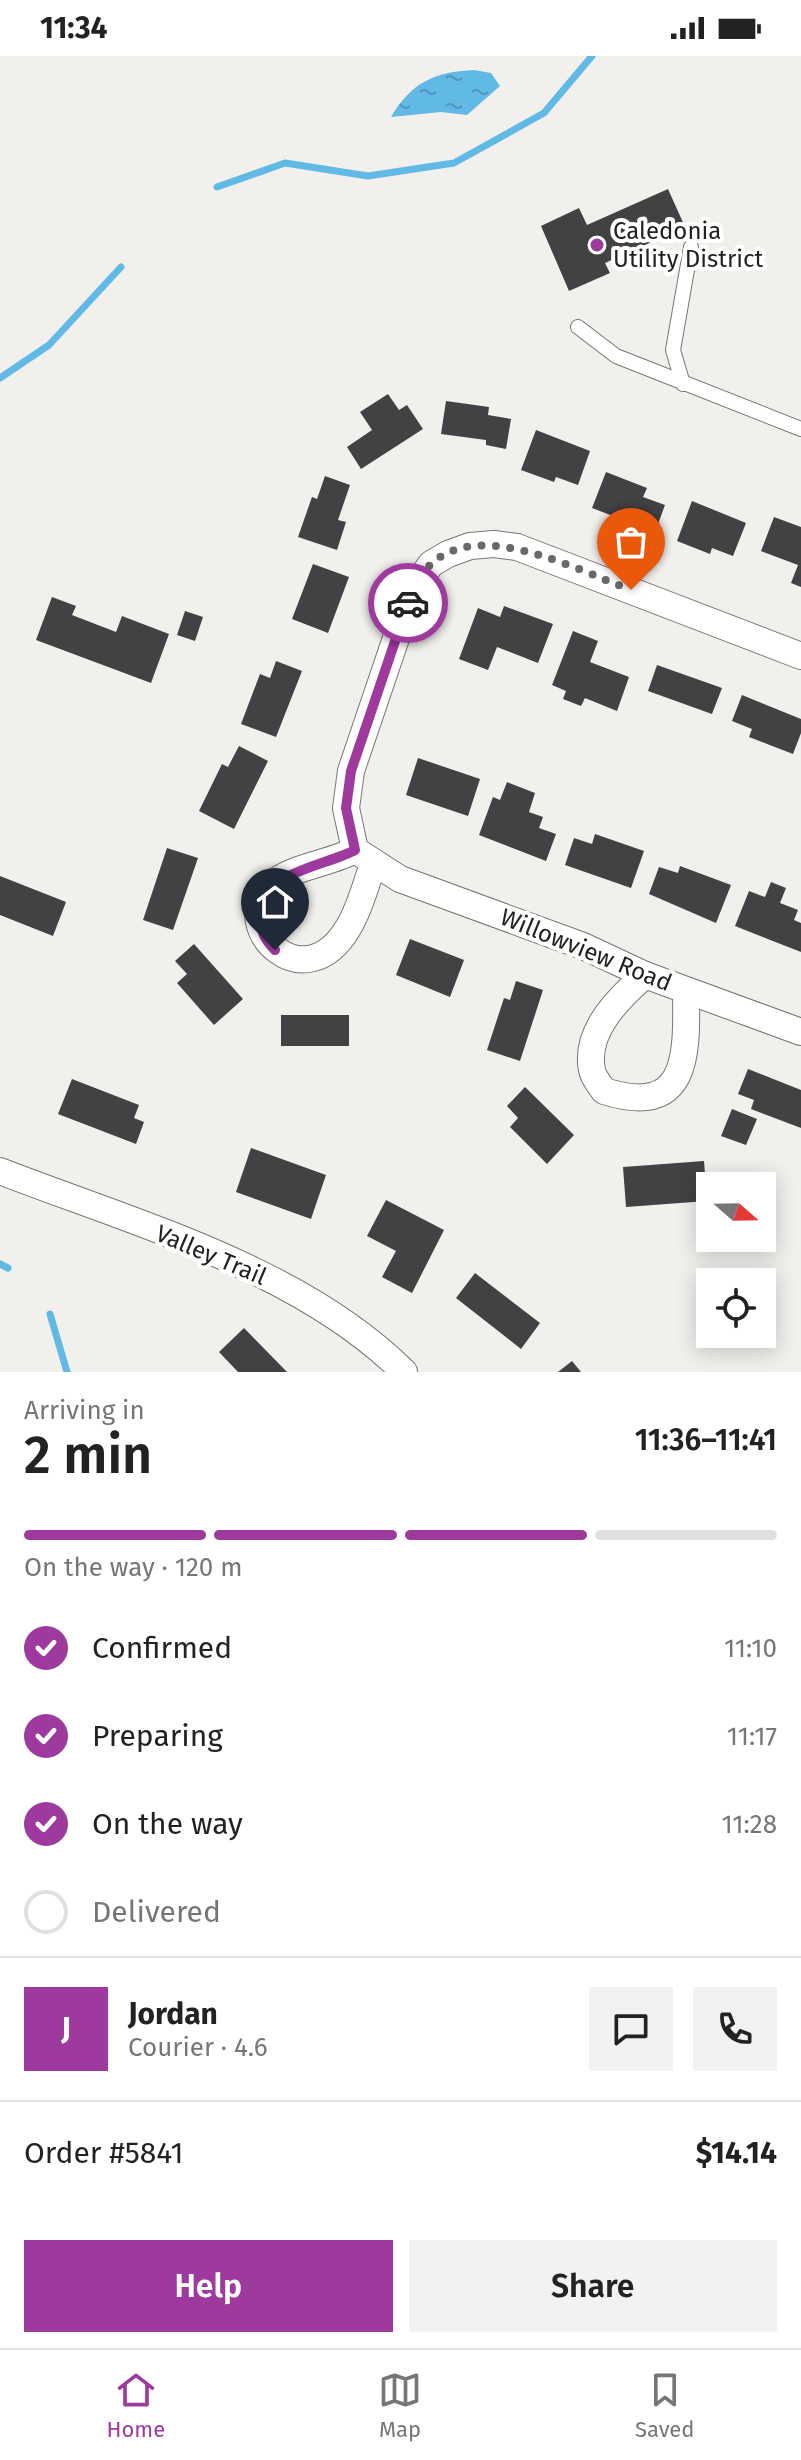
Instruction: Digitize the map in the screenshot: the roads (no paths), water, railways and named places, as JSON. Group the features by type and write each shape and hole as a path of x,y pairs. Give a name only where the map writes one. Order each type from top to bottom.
{"street":[{"name":"Willowview Road","path":"801,656 517,547 494,544 470,546 431,564 412,591 351,771 346,808 364,858 400,879 583,946 686,991 801,1032"},
{"path":"645,975 621,996 602,1022 593,1046 591,1071 604,1091 632,1100 651,1099 668,1089 682,1067 687,1031 686,991"},
{"name":"Valley Trail","path":"0,1171 246,1267 300,1294 350,1327 404,1372"}],"lane":[{"path":"683,384 673,350 691,247"},
{"path":"578,327 616,356 801,429"}],"water":[{"path":"474,70 491,73 500,86 467,115 441,112 391,117 407,95 425,81 447,73"}],"waterway":[{"path":"217,187 285,163 368,176 454,163 544,113 592,56"},
{"path":"0,378 49,345 121,267"},
{"path":"0,1264 8,1268"},
{"path":"50,1314 67,1372"}],"place":[{"name":"Caledonia Utility District","path":"597,245"}]}
